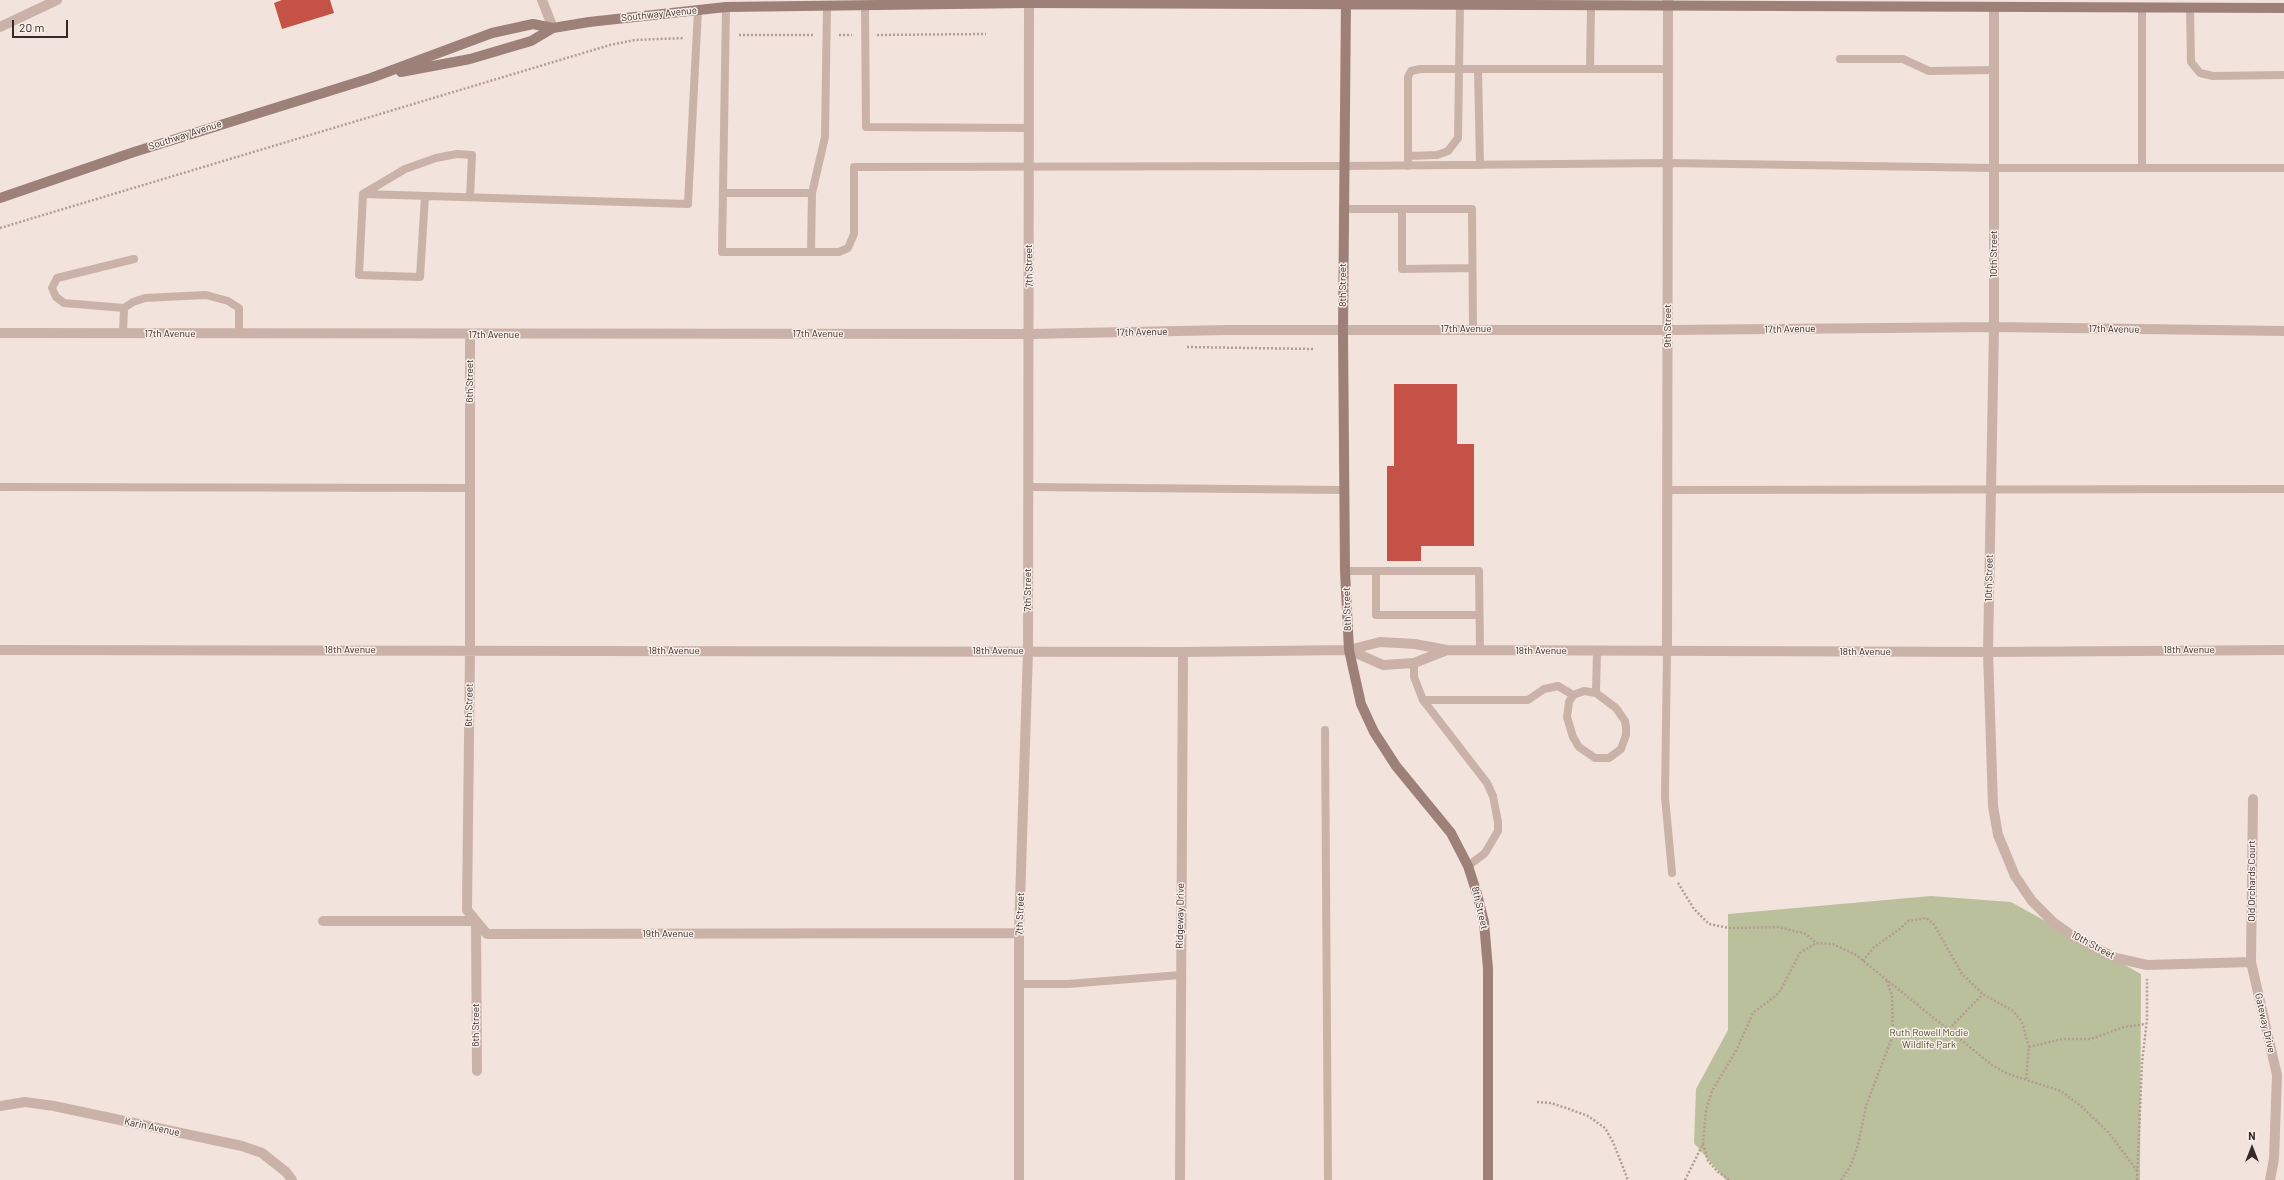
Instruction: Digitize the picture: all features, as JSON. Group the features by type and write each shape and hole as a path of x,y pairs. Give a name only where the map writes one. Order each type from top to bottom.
{"main road":[{"name":"Southway Avenue","path":"0,198 149,147 371,78 492,33 533,24 553,28 589,22 726,7 1029,2 1216,2 1460,6 1591,6 1668,3 1994,8 2284,8"},
{"name":"8th Street","path":"1346,3 1343,331 1346,571 1349,650 1360,699 1374,732 1396,766 1443,821 1468,866 1484,922 1487,949 1488,1180"},
{"name":"Southway Avenue","path":"371,78 470,59 531,41 553,28"}],"street":[{"path":"0,27 57,0"},
{"path":"542,0 553,28"},
{"name":"7th Street","path":"1019,1180 1019,933 1028,652 1030,334 1028,166 1029,2"},
{"name":"9th Street","path":"1667,652 1668,3"},
{"name":"10th Street","path":"1994,8 1994,327 1988,652 1993,806 2003,850 2015,876 2032,901 2053,922 2077,939 2116,958 2147,965 2251,962"},
{"name":"17th Avenue","path":"0,333 470,335 1030,334 1473,329 1668,330 1994,327 2284,331"},
{"name":"6th Street","path":"470,335 470,651 467,910 476,921 477,1071"},
{"name":"18th Avenue","path":"0,650 1183,652 1349,650 1380,642 1415,644 1447,650 1667,652 2284,650"},
{"name":"18th Avenue","path":"1349,650 1383,665 1414,663 1447,650"},
{"name":"Ridgeway Drive","path":"1180,1180 1183,652"},
{"name":"Old Orchards Court","path":"2251,962 2252,799"},
{"path":"323,922 476,921"},
{"name":"19th Avenue","path":"476,921 487,934 1019,933"},
{"name":"Gateway Drive","path":"2251,962 2277,1075 2274,1159 2270,1180"},
{"name":"Karin Avenue","path":"0,1106 25,1102 54,1106 242,1146 262,1153 286,1172 292,1180"}],"lane":[{"path":"865,5 866,127 1028,128"},
{"path":"811,252 812,193 825,137 827,6"},
{"path":"1408,156 1437,155 1448,151 1454,145 1460,128 1460,6"},
{"path":"1590,69 1591,6"},
{"path":"726,7 722,252 840,252 848,248 854,234 854,167 1408,166 1668,163 1994,168 2284,168"},
{"path":"2142,8 2142,168"},
{"path":"2190,8 2191,62 2200,73 2213,76 2284,75"},
{"path":"363,194 688,204 698,10"},
{"path":"1840,59 1903,59 1929,71 1994,70"},
{"path":"1408,166 1408,77 1411,71 1420,69 1668,69"},
{"path":"1478,69 1480,165"},
{"path":"363,194 405,169 436,158 457,154 472,155 470,198"},
{"path":"723,193 812,193"},
{"path":"363,194 359,275 412,277 420,277 425,196"},
{"path":"1343,209 1472,209 1473,329"},
{"path":"1402,209 1402,268 1472,268"},
{"path":"134,259 57,278 52,288 56,297 64,303 124,308 145,298 206,295 228,300 239,308 239,334"},
{"path":"123,333 124,308"},
{"path":"0,487 469,488"},
{"path":"1028,487 1345,490"},
{"path":"1668,490 1991,488 2284,489"},
{"path":"1346,571 1479,571 1480,650"},
{"path":"1376,572 1376,615 1479,615"},
{"path":"1596,693 1597,651"},
{"path":"1667,652 1665,797 1672,873"},
{"path":"1414,663 1414,677 1423,700 1486,783 1493,796 1498,822 1498,832 1485,853 1468,866"},
{"path":"1423,700 1528,700 1544,689 1558,686 1573,695"},
{"path":"1584,691 1596,693 1616,708 1625,721 1626,735 1621,749 1609,758 1595,758 1579,747 1573,737 1567,711 1573,695 1584,691"},
{"path":"1325,730 1328,1180"},
{"path":"1019,984 1068,984 1180,975"}],"path":[{"path":"0,228 610,45 635,40 685,38"},
{"path":"1180,347 1313,349"},
{"path":"1672,873 1694,909 1709,924 1729,928 1779,927 1806,934 1816,943"},
{"path":"1863,961 1873,948 1902,928 1908,920 1926,918 1933,923 1962,974 1983,994 2013,1011 2022,1022 2029,1047 2026,1080"},
{"path":"1730,1180 1718,1172 1708,1161 1703,1144 1706,1110 1712,1091 1737,1049 1753,1013 1779,993 1800,953 1816,943 1833,944 1856,955 1992,1065 2008,1074 2061,1091 2082,1107 2109,1133 2138,1172"},
{"path":"2137,1180 2142,1063 2146,1024 2147,965"},
{"path":"1841,1180 1850,1167 1858,1145 1866,1106 1893,1035 1893,1002 1886,980"},
{"path":"1949,1029 1983,994"},
{"path":"2029,1047 2062,1039 2091,1039 2124,1027 2146,1024"},
{"path":"1537,1102 1551,1103 1582,1113 1605,1128 1613,1142 1628,1180"},
{"path":"1684,1180 1703,1144"}],"green space":[{"name":"Ruth Rowell Modie Wildlife Park","path":"1931,896 2011,902 2141,974 2140,1180 1726,1180 1694,1143 1696,1089 1728,1030 1728,914"}],"building":[{"path":"282,0 330,0 334,13 282,29 274,3"},
{"path":"1394,384 1457,384 1457,444 1474,444 1474,546 1421,546 1421,561 1387,561 1387,466 1394,466"}]}
